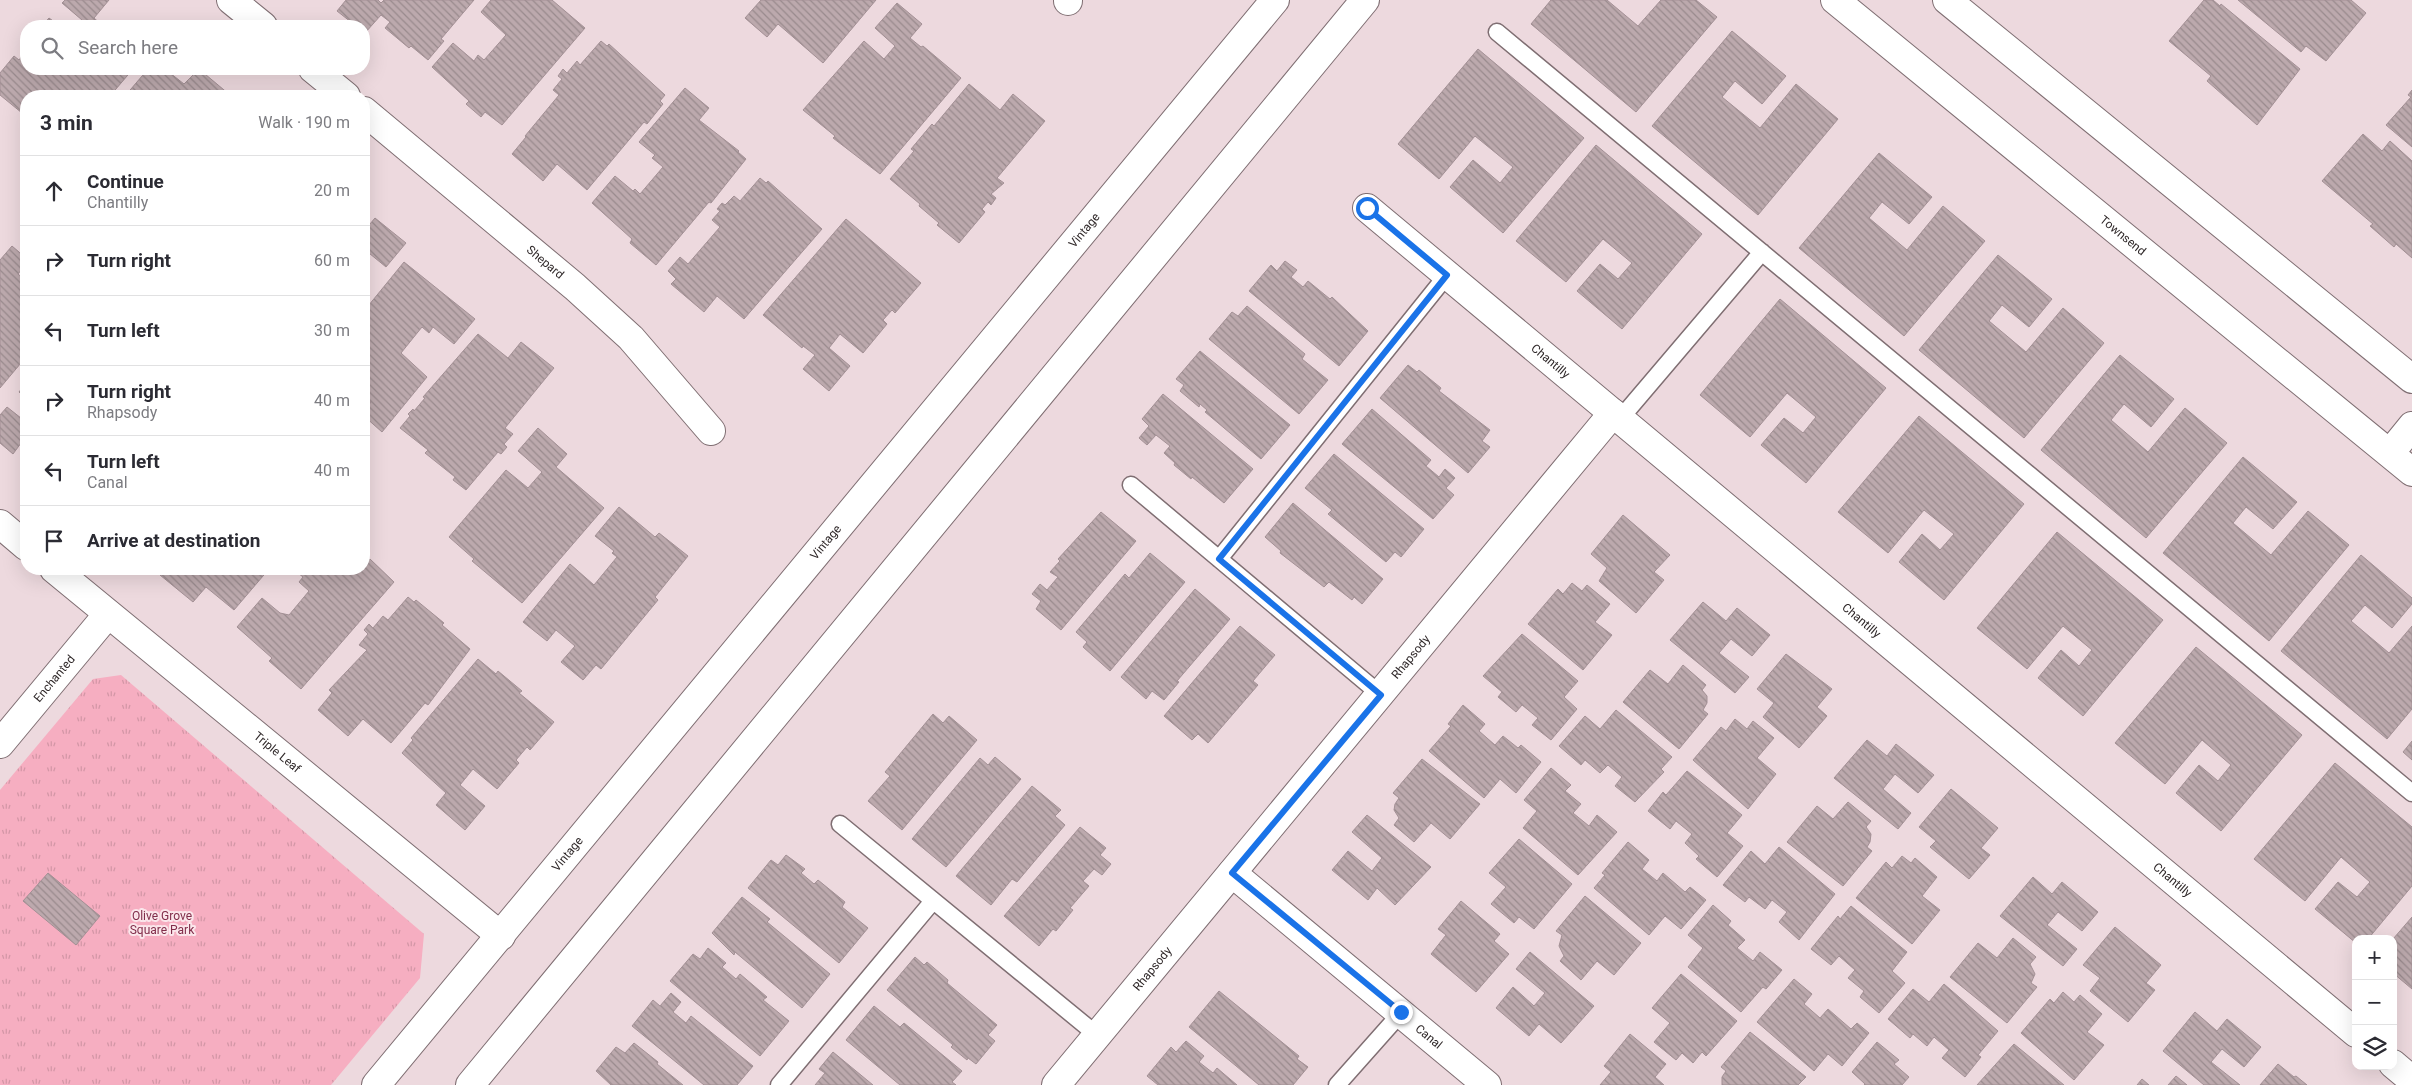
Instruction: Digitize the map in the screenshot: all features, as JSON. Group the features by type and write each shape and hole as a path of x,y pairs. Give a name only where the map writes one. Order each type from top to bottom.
{"street":[{"path":"231,0 256,20"},
{"name":"Vintage","path":"376,1085 1275,0"},
{"path":"470,1085 1365,0"},
{"name":"Townsend","path":"1835,0 2412,472"},
{"path":"1947,0 2412,379"},
{"path":"321,75 339,90"},
{"name":"Shepard","path":"370,116 575,287 631,338 711,431"},
{"name":"Chantilly","path":"1367,208 2352,1030"},
{"name":"Rhapsody","path":"1056,1085 1616,416"},
{"path":"2390,453 2412,426"},
{"path":"0,524 20,541"},
{"name":"Triple Leaf","path":"61,575 500,936"},
{"name":"Enchanted","path":"0,744 108,614"},
{"name":"Canal","path":"1232,873 1487,1085"},
{"path":"2397,1067 2412,1080"}],"lane":[{"path":"1497,32 2412,793"},
{"path":"1616,416 1762,252"},
{"path":"1219,559 1447,275"},
{"path":"1131,485 1381,695"},
{"path":"840,824 1097,1035"},
{"path":"779,1085 934,901"},
{"path":"1337,1085 1401,1012"}],"green space":[{"name":"Olive Grove Square Park","path":"121,675 424,934 420,978 331,1085 0,1085 0,790 93,679"}],"building":[{"path":"65,0 109,0 94,18 96,20 82,20 62,3"},
{"path":"346,0 378,0 381,3 384,0 474,0 441,39 444,41 428,60 411,46 409,48 385,28 390,22 381,15 370,27 370,20 348,20 337,11"},
{"path":"491,0 552,0 585,28 502,125 485,112 481,117 466,104 469,101 432,67 453,43 474,61 478,55 484,60 506,35 481,12"},
{"path":"761,0 876,0 823,63 778,24 767,37 745,18"},
{"path":"1551,0 1607,0 1638,26 1661,0 1696,0 1717,17 1636,112 1531,24"},
{"path":"2204,0 2213,0 2220,6 2221,4 2300,69 2257,125 2207,81 2211,76 2169,41"},
{"path":"2238,0 2351,0 2366,13 2326,61 2306,46 2301,52"},
{"path":"897,3 922,24 910,38 921,47 923,46 961,78 880,174 833,138 835,136 803,110 864,41 884,59 895,46 875,28"},
{"path":"1732,31 1786,76 1762,104 1735,81 1722,97 1760,128 1796,84 1838,119 1758,215 1652,126"},
{"path":"601,41 607,46 609,44 665,95 660,101 663,104 647,124 644,122 587,190 557,164 543,181 512,154 559,95 553,90 562,79 558,76 563,69 567,73 577,61 580,65"},
{"path":"1478,49 1584,138 1503,233 1450,187 1473,160 1500,183 1513,167 1475,136 1439,179 1398,144"},
{"path":"14,56 19,60 20,59 20,75 128,75 115,90 20,90 20,111 0,95 0,73"},
{"path":"143,75 173,75 184,84 193,75 206,75 224,90 130,90"},
{"path":"969,84 1000,110 1013,94 1045,121 997,178 1004,183 991,194 996,198 991,205 988,202 982,209 985,212 959,243 937,225 939,223 919,206 920,204 890,179 914,151 911,149 932,124 934,126"},
{"path":"685,88 709,108 699,120 739,151 746,159 711,203 709,202 656,265 630,243 632,239 592,203 615,176 633,191 635,189 640,194 663,167 652,158 655,155 639,142"},
{"path":"2412,90 2412,147 2386,125 2411,97 2408,95"},
{"path":"2363,134 2382,151 2390,141 2412,161 2412,258 2396,244 2394,247 2370,226 2373,224 2322,181"},
{"path":"1596,145 1702,234 1622,329 1577,291 1600,264 1618,279 1632,263 1603,239 1566,282 1516,241"},
{"path":"1879,153 1932,197 1909,224 1882,202 1869,218 1907,250 1943,206 1985,241 1904,336 1799,248"},
{"path":"760,178 766,183 768,181 822,229 744,319 717,296 704,312 671,284 676,279 668,271 680,257 688,264 720,227 712,220 720,211 717,209 722,203 725,205 734,196 740,201"},
{"path":"375,218 406,243 386,267 370,254 370,224"},
{"path":"846,219 921,283 895,313 892,310 883,320 887,324 863,353 840,334 829,348 850,366 829,391 803,369 815,355 803,346 802,348 763,315"},
{"path":"12,246 20,253 20,272 18,274 20,276 20,364 0,388 0,260"},
{"path":"1998,255 2052,299 2029,327 2002,305 1989,321 2026,352 2063,308 2104,343 2024,438 1919,350"},
{"path":"1285,261 1297,270 1291,277 1303,287 1308,281 1330,299 1332,297 1368,331 1339,366 1249,291 1271,265 1277,271"},
{"path":"404,262 475,319 454,344 433,327 429,333 422,327 401,353 427,377 382,432 370,421 370,304"},
{"path":"1780,299 1886,388 1806,483 1761,445 1784,418 1803,433 1816,417 1787,393 1750,437 1700,395"},
{"path":"1247,306 1305,354 1302,359 1328,380 1299,414 1209,339 1232,312 1238,316"},
{"path":"478,334 508,358 521,342 554,368 505,428 513,434 504,444 507,447 501,454 498,452 466,490 453,480 455,477 425,453 428,450 400,428 410,416 408,414 413,409 414,411 425,398 423,397"},
{"path":"1200,351 1290,425 1261,459 1205,412 1207,410 1200,404 1199,407 1180,391 1184,385 1176,379"},
{"path":"2120,355 2174,399 2151,427 2124,404 2111,420 2148,452 2185,408 2227,443 2146,538 2041,450"},
{"path":"1408,365 1417,372 1419,370 1441,388 1439,391 1490,430 1482,441 1490,447 1468,473 1380,398"},
{"path":"1163,394 1253,469 1224,503 1174,465 1175,463 1164,453 1170,446 1156,435 1147,445 1139,438 1149,426 1142,419"},
{"path":"7,407 20,417 20,444 13,454 0,443 0,415"},
{"path":"1372,409 1431,460 1426,466 1439,477 1445,469 1455,478 1446,488 1454,495 1433,519 1342,444"},
{"path":"1919,416 2024,504 1944,600 1899,562 1922,534 1940,550 1954,534 1924,510 1888,553 1838,512"},
{"path":"538,428 567,454 556,467 604,508 522,603 472,561 474,559 449,537 506,470 528,488 542,472 518,451"},
{"path":"1334,454 1424,529 1401,557 1395,552 1386,562 1328,514 1332,510 1305,488"},
{"path":"2243,457 2297,502 2273,529 2246,507 2233,523 2271,555 2308,511 2349,545 2269,641 2163,553"},
{"path":"1293,503 1383,579 1362,604 1354,597 1352,600 1329,582 1324,587 1280,553 1281,551 1265,537"},
{"path":"619,507 655,537 659,533 688,556 655,597 658,600 601,669 596,665 583,680 561,662 575,646 556,630 547,641 523,622 570,564 594,585 617,557 612,553 614,551 595,536"},
{"path":"1101,512 1136,541 1061,630 1036,609 1041,601 1032,594 1040,584 1047,590 1058,577 1050,572 1060,561 1058,559"},
{"path":"1623,515 1670,555 1654,572 1664,580 1636,613 1599,581 1607,568 1591,554"},
{"path":"2057,532 2163,620 2083,716 2038,678 2061,650 2079,666 2092,650 2063,626 2027,669 1977,628"},
{"path":"1150,553 1185,582 1110,671 1083,647 1087,642 1076,632 1125,574 1129,578"},
{"path":"2361,555 2412,598 2412,604 2392,628 2365,605 2351,621 2389,653 2412,626 2412,709 2387,739 2281,651"},
{"path":"370,559 394,582 301,689 269,661 272,658 237,627 262,598 280,613 289,615 309,591 299,582 303,577 300,575 370,575"},
{"path":"160,575 264,575 234,610 206,587 193,602"},
{"path":"1572,583 1582,591 1587,585 1610,604 1595,622 1612,635 1583,670 1528,624 1558,589 1563,594"},
{"path":"1195,589 1230,619 1177,681 1179,682 1164,700 1152,691 1146,699 1121,677"},
{"path":"408,597 414,602 416,600 444,623 442,625 470,649 428,705 425,703 391,743 363,719 348,736 318,710 332,693 329,690 367,650 359,645 368,634 364,630 369,624 373,628 383,616 388,620"},
{"path":"1703,602 1726,621 1737,608 1770,635 1752,656 1731,639 1719,653 1749,677 1735,693 1670,640"},
{"path":"1240,626 1275,655 1253,681 1258,685 1208,743 1198,734 1192,740 1164,716"},
{"path":"1522,634 1578,681 1564,697 1577,709 1551,740 1532,725 1538,718 1522,705 1516,712 1498,697 1502,692 1483,676"},
{"path":"2196,647 2302,735 2221,831 2176,793 2199,765 2218,781 2231,765 2202,740 2165,784 2115,743"},
{"path":"1786,654 1832,689 1817,707 1827,716 1799,748 1763,717 1774,703 1757,689"},
{"path":"478,659 496,674 498,671 522,691 519,693 554,722 530,750 527,747 516,760 519,763 497,789 473,769 460,785 485,806 465,830 436,805 446,793 402,753 413,740 411,738"},
{"path":"1683,665 1706,685 1702,690 1707,696 1707,703 1703,710 1708,714 1679,749 1623,702 1650,670 1668,684"},
{"path":"1463,705 1485,724 1479,731 1495,745 1503,736 1518,748 1521,745 1541,762 1516,793 1500,779 1484,798 1429,751 1451,726 1448,724"},
{"path":"1616,710 1672,757 1661,769 1664,772 1635,802 1615,786 1622,777 1608,765 1600,773 1585,760 1581,765 1559,746 1585,716 1600,729"},
{"path":"933,714 943,723 949,716 977,740 902,830 868,801 890,776 885,772"},
{"path":"1735,719 1747,729 1753,721 1774,738 1757,758 1776,774 1748,809 1693,760 1721,727 1726,731"},
{"path":"1867,740 1887,756 1896,744 1934,775 1918,793 1895,774 1883,789 1911,813 1898,829 1834,778"},
{"path":"2412,741 2412,760 2403,752"},
{"path":"995,757 1021,779 946,867 912,839 980,758 988,765"},
{"path":"1422,759 1480,804 1450,839 1431,823 1414,842 1394,825 1399,818 1394,810 1399,798 1393,793"},
{"path":"2335,763 2412,827 2412,886 2371,935 2352,935 2352,940 2315,909 2338,882 2357,897 2370,882 2341,857 2305,901 2254,859"},
{"path":"1551,768 1571,785 1565,791 1581,804 1573,813 1589,826 1597,815 1617,832 1578,875 1523,828 1537,811 1524,800"},
{"path":"1687,771 1742,815 1727,833 1743,846 1717,877 1696,859 1699,856 1685,843 1692,834 1676,821 1670,829 1648,811 1663,792 1666,795"},
{"path":"1032,786 1061,810 1055,816 1065,825 1017,882 1012,879 991,905 956,876"},
{"path":"1951,789 1998,828 1981,848 1990,855 1969,879 1930,847 1936,841 1919,827"},
{"path":"1848,802 1871,821 1866,827 1871,834 1867,847 1872,851 1843,886 1787,842 1817,806 1833,819"},
{"path":"1367,815 1431,867 1395,905 1377,888 1368,900 1332,870 1348,851 1372,871 1382,858 1352,832"},
{"path":"1080,827 1106,848 1100,855 1111,864 1102,875 1094,869 1083,881 1089,886 1070,908 1073,910 1056,931 1053,929 1039,946 1004,916"},
{"path":"1519,839 1572,884 1534,929 1519,917 1514,923 1491,904 1506,887 1489,873"},
{"path":"1628,842 1649,860 1642,869 1657,881 1663,873 1685,892 1690,887 1706,900 1681,929 1665,916 1649,935 1594,888 1605,875 1602,873"},
{"path":"1779,847 1835,894 1799,940 1779,922 1787,912 1772,900 1765,909 1749,897 1745,902 1723,885 1751,851 1765,864"},
{"path":"786,855 805,869 801,873 814,884 818,880 845,902 842,907 868,928 839,963 748,888 771,860 778,865"},
{"path":"1902,856 1911,863 1915,858 1937,877 1922,896 1940,910 1912,944 1856,898 1886,862 1892,868"},
{"path":"48,873 100,916 76,945 23,901"},
{"path":"2033,877 2052,894 2062,882 2098,912 2082,931 2058,912 2047,925 2077,949 2063,966 2000,916"},
{"path":"1585,896 1641,943 1614,975 1597,961 1581,980 1560,961 1564,956 1559,946 1562,935 1556,931"},
{"path":"742,897 770,919 767,922 830,974 802,1008 735,952 734,955 712,933"},
{"path":"1461,901 1500,934 1494,941 1509,954 1476,992 1431,954 1446,935 1438,929"},
{"path":"1713,905 1731,921 1728,925 1745,940 1737,948 1753,961 1760,952 1782,970 1766,989 1763,987 1741,1012 1688,967 1703,948 1688,935"},
{"path":"1851,906 1907,952 1892,971 1905,983 1879,1013 1860,997 1864,991 1848,978 1855,970 1839,956 1831,965 1811,949 1838,916 1840,919"},
{"path":"2412,917 2412,989 2397,976 2396,935"},
{"path":"2115,927 2161,965 2146,983 2155,990 2128,1022 2090,991 2100,978 2083,965"},
{"path":"2013,938 2036,957 2030,964 2035,974 2031,983 2037,987 2007,1023 1950,977 1978,943 1997,958"},
{"path":"708,948 726,963 722,967 736,979 740,974 767,997 763,1000 789,1021 760,1056 670,981 693,954 700,959"},
{"path":"1530,952 1594,1006 1561,1043 1539,1024 1529,1036 1496,1008 1513,987 1534,1006 1545,993 1516,969"},
{"path":"915,957 924,965 927,962 948,980 947,983 997,1025 988,1035 995,1041 976,1064 968,1058 967,1060 951,1047 953,1045 887,990"},
{"path":"1681,974 1737,1021 1706,1056 1702,1052 1693,1063 1682,1053 1676,1060 1654,1042 1670,1023 1652,1008"},
{"path":"1794,979 1812,994 1804,1004 1820,1018 1828,1009 1851,1029 1857,1023 1869,1033 1842,1066 1828,1054 1814,1071 1757,1022"},
{"path":"1944,984 1998,1031 1978,1055 1981,1057 1965,1077 1942,1058 1949,1050 1934,1037 1927,1046 1913,1034 1910,1038 1888,1019 1913,989 1929,1002"},
{"path":"1219,991 1299,1056 1297,1059 1308,1067 1293,1085 1259,1085 1189,1027"},
{"path":"2063,992 2074,1002 2080,995 2102,1014 2087,1032 2104,1045 2074,1080 2021,1033 2050,999 2054,1003"},
{"path":"671,993 681,1002 673,1012 686,1023 691,1016 753,1066 737,1085 704,1085 632,1026 653,1000 660,1006"},
{"path":"874,1006 900,1027 904,1023 962,1071 952,1082 956,1085 900,1085 846,1040"},
{"path":"2195,1012 2217,1031 2227,1019 2261,1047 2244,1067 2222,1049 2211,1062 2240,1085 2204,1085 2163,1051"},
{"path":"1750,1032 1806,1077 1798,1085 1722,1085 1722,1077 1726,1071 1721,1067"},
{"path":"1630,1034 1666,1064 1655,1077 1664,1085 1600,1085 1611,1072 1604,1066"},
{"path":"1186,1041 1204,1056 1199,1062 1213,1073 1217,1068 1237,1085 1158,1085 1147,1076 1171,1047 1176,1052"},
{"path":"1877,1042 1899,1060 1894,1064 1909,1077 1902,1085 1864,1085 1852,1072"},
{"path":"634,1043 683,1085 611,1085 596,1071 616,1047 625,1053"},
{"path":"2014,1044 2064,1085 1977,1085"},
{"path":"833,1052 873,1085 815,1085 825,1073 819,1069"},
{"path":"2278,1064 2294,1077 2296,1076 2307,1085 2260,1085"},
{"path":"2176,1076 2187,1085 2168,1085"},
{"path":"2142,1079 2149,1085 2137,1085"}],"route":[{"path":"1367,208 1447,275 1219,559 1381,695 1232,873 1401,1012"}]}
